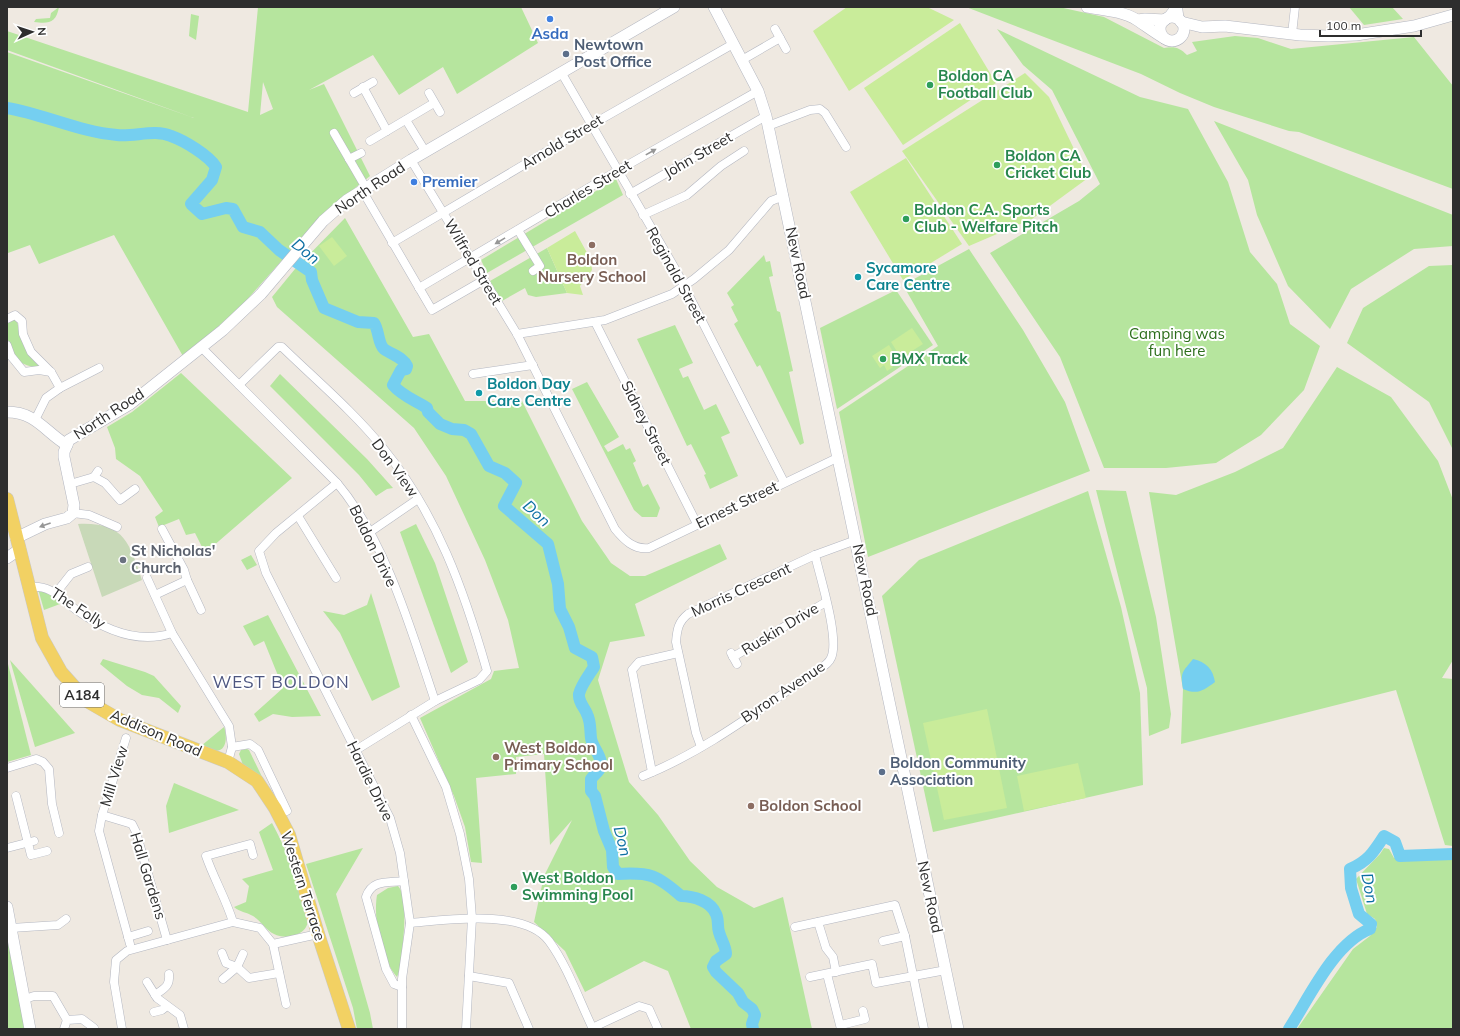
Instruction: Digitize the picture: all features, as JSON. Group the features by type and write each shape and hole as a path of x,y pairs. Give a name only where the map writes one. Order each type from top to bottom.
{"main road":[{"name":"A184","path":"7,499 18,543"},
{"name":"Addison Road","path":"18,543 42,638 61,672 87,701 132,725 228,762"},
{"name":"Western Terrace","path":"228,762 257,782 275,808 289,835 318,934 349,1029"}],"street":[{"name":"North Road","path":"67,445 70,440 130,404 223,330 270,283 323,221 347,200 411,160 560,72 674,7"},
{"name":"New Road","path":"714,7 758,91 768,125 958,1029"},
{"path":"1087,7 1118,13 1138,20 1164,38 1174,41 1182,35 1202,27"},
{"path":"1164,38 1160,28 1176,7"},
{"path":"1176,7 1183,29 1182,35"},
{"path":"1292,34 1295,7"},
{"path":"1138,20 1174,18 1181,22 1202,27 1225,26 1292,34 1329,36 1356,35 1414,26 1453,15"},
{"path":"775,29 786,49"},
{"path":"742,60 780,38"},
{"name":"Arnold Street","path":"392,243 591,125 733,44"},
{"name":"Reginald Street","path":"560,72 684,286 784,482"},
{"path":"354,93 373,82"},
{"path":"363,87 387,131"},
{"name":"Charles Street","path":"419,288 471,259 617,171 758,91"},
{"path":"429,93 440,112"},
{"path":"370,141 434,103"},
{"name":"John Street","path":"630,194 768,125 810,110 820,109 825,113 846,147"},
{"path":"406,120 425,152"},
{"path":"334,134 349,159 392,243 432,310 484,280"},
{"path":"643,215 687,195 721,166 744,151"},
{"path":"349,159 361,153"},
{"name":"Wilfred Street","path":"411,160 516,334 616,529 621,536 634,546"},
{"path":"516,334 595,322 656,302 684,286 729,250 771,201 784,196"},
{"path":"518,230 540,267"},
{"path":"7,318 15,315 22,321 23,334 31,352 50,372 60,388"},
{"name":"Sidney Street","path":"595,322 698,524"},
{"path":"7,345 11,356 24,372 39,370 50,372"},
{"name":"Don View","path":"239,385 278,347 282,347 352,414 383,447 418,499 454,568 487,671 479,680 435,701"},
{"name":"Boldon Drive","path":"202,348 337,483 353,502 370,532 393,584 435,701"},
{"path":"473,374 533,365"},
{"path":"35,420 46,398 60,388 99,368"},
{"path":"7,412 23,414 35,420 67,445 64,457 74,505 73,513 67,518 45,524 18,543 7,558"},
{"name":"Ernest Street","path":"634,546 649,548 784,482 839,457"},
{"path":"70,484 96,474 106,483 120,500 135,489"},
{"path":"336,578 298,516 337,483"},
{"path":"370,532 418,499"},
{"path":"73,513 89,515 117,527"},
{"name":"Hardie Drive","path":"298,516 276,533 259,551 266,573 390,818 400,853 410,923 402,987 402,1029"},
{"path":"162,529 184,570 201,610"},
{"name":"Morris Crescent","path":"701,747 696,733 676,642 677,630 681,619 688,614 815,555 856,540"},
{"name":"Byron Avenue","path":"643,776 701,747 826,665 831,658 834,644 815,555"},
{"path":"56,593 71,574 88,567"},
{"path":"147,578 172,633 229,726 232,747 228,762"},
{"path":"155,595 187,580"},
{"name":"The Folly","path":"30,587 40,586 56,593 74,608 97,623 125,635 160,637 172,633"},
{"name":"Ruskin Drive","path":"734,658 826,602"},
{"path":"652,772 632,670 639,662 678,653"},
{"path":"356,750 435,701"},
{"path":"410,716 438,769 455,816 469,879 472,918 466,1029"},
{"name":"Mill View","path":"102,815 126,738"},
{"path":"232,747 250,744 258,750 287,811"},
{"path":"7,768 36,759 43,762 48,770 50,794 59,816 59,833"},
{"path":"16,796 31,842 31,855 46,852"},
{"name":"Hall Gardens","path":"148,931 129,940 99,831 102,815 132,824 136,832 167,940"},
{"path":"7,848 31,842"},
{"path":"233,922 226,901 203,856 250,844 253,855"},
{"path":"402,987 394,984 386,969 366,897 369,889 374,884 404,881"},
{"path":"795,927 895,905 905,936 924,1029"},
{"path":"7,907 30,1029"},
{"path":"410,923 472,918 497,919 511,922 541,934 548,941 565,971 593,1028 639,1006 649,1009 658,1029"},
{"path":"11,928 58,925 66,919"},
{"path":"122,1029 114,982 116,960 127,951 233,922 260,928 273,944 286,1004"},
{"path":"818,922 826,948 833,958 836,972"},
{"path":"273,944 318,934"},
{"path":"883,941 905,936"},
{"path":"222,953 226,963 237,967 249,978 280,973"},
{"path":"223,979 237,967 243,954"},
{"path":"810,977 872,964 876,983 946,970"},
{"path":"155,995 167,987 170,983 169,974"},
{"path":"827,974 841,1027 865,1019 863,1011"},
{"path":"469,976 509,983 529,1029"},
{"path":"147,982 155,995 180,1015 184,1029"},
{"path":"25,999 34,996 53,996 67,1020 64,1029"},
{"path":"154,1012 162,1010 167,1006"},
{"path":"67,1020 82,1019 94,1028"}],"green space":[{"path":"59,7 56,16 51,21 44,23 34,22 36,19 50,18 51,13"},
{"path":"258,7 521,7 538,43 457,94 443,67 399,95 373,55 309,90 324,84 370,176 324,213 245,302 184,358 114,235 39,264 30,245 8,253 7,52 194,118 7,50 7,31 248,112","holes":["263,82 273,109 260,115"]},
{"path":"847,7 927,7 954,20 849,91 813,31"},
{"path":"966,7 1059,7 1104,17 1164,48 1177,48 1187,55 1197,51 1192,42 1235,36 1258,38 1291,49 1414,37 1453,86 1453,189 1299,132 1289,131 1214,107 1180,93 1141,74"},
{"path":"1349,7 1392,7 1403,19 1364,25"},
{"path":"191,14 199,16 196,40 189,36"},
{"name":"Boldon CA Football Club","path":"960,23 996,83 903,145 864,88"},
{"name":"Camping was fun here","path":"997,29 1140,97 1188,109 1228,182 1250,252 1277,284 1290,324 1320,346 1304,390 1261,435 1216,463 1166,468 1104,468 1060,357 990,253 1079,201 1100,184 1052,90 1023,65"},
{"name":"Boldon CA Cricket Club","path":"1025,73 1049,97 1088,178 1032,219 969,246 902,151"},
{"path":"1214,121 1453,215 1453,246 1414,249 1351,289 1330,329 1288,286 1257,215 1248,180"},
{"name":"Boldon C.A. Sports Club - Welfare Pitch","path":"906,158 962,244 903,280 850,192"},
{"path":"616,179 623,195 487,273 481,260"},
{"path":"345,218 413,337 429,334 465,401 522,401 582,521 611,563 630,576 645,576 720,544 727,559 635,604 645,636 610,642 598,680 629,782 658,815 690,861 717,887 754,908 783,897 812,1029 691,1029 668,971 644,961 585,992 565,951 534,922 544,876 572,820 550,845 544,754 516,757 516,774 476,778 482,863 471,862 465,827 454,796 420,718 491,679 494,671 519,668 508,620 485,560 446,476 414,428 277,307 272,297 295,269"},
{"path":"575,231 591,260 592,270 580,286 583,295 567,293 547,248"},
{"path":"332,237 347,256 334,266 319,246"},
{"path":"547,248 567,293 536,297 528,295 525,288 502,301 490,281"},
{"path":"969,249 1023,330 1065,402 1090,471 868,557 839,412 938,346 903,285"},
{"path":"764,255 766,262 770,261 773,276 769,277 777,311 780,312 793,371 789,372 804,443 800,445 760,365 757,367 734,324 738,321 731,307 734,305 727,293"},
{"path":"1453,265 1453,450 1429,402 1347,343 1363,308 1429,266"},
{"path":"896,290 933,345 837,409 820,328"},
{"path":"11,319 17,320 24,346 41,368 23,364 17,360 13,354 8,341 7,332 7,323"},
{"path":"675,325 693,363 679,369 683,378 688,376 704,410 716,404 730,433 721,437 738,476 710,489 704,475 706,474 691,444 687,446 637,339"},
{"path":"912,328 923,344 901,358 891,342"},
{"name":"BMX Track","path":"889,345 896,357 890,361 893,367 887,371 884,365 880,368 872,356"},
{"path":"1337,367 1391,397 1438,461 1453,500 1453,660 1442,678 1453,679 1453,846 1445,845 1396,690 1181,744 1183,689 1149,492 1176,495 1235,472 1283,448"},
{"path":"181,373 292,478 205,553 195,533 186,535 179,519 159,527 155,517 163,511 140,476 116,459 115,448 107,427 132,412"},
{"path":"280,374 367,459 393,488 387,489 376,496 359,475 270,386"},
{"path":"587,382 619,437 604,446 608,452 623,444 626,450 630,448 636,461 633,463 643,487 648,484 660,508 657,517 642,517 634,510 572,389"},
{"path":"1096,490 1126,491 1156,617 1171,714 1169,728 1149,736 1147,688"},
{"path":"1088,491 1121,607 1140,693 1143,785 933,832 882,596 919,560"},
{"path":"78,524 93,524 106,527 115,531 122,537 133,555 142,580 102,597"},
{"path":"416,524 435,563 468,662 451,673 400,532"},
{"path":"251,555 257,565 247,570 241,560"},
{"path":"38,589 51,594 60,604 44,610"},
{"path":"371,593 400,687 372,701 340,633 323,611 344,615 367,605"},
{"path":"268,615 321,716 292,717 273,714 259,722 254,714 283,688 264,641 254,646 243,626"},
{"path":"103,659 154,676 181,706 178,713 159,698 142,695 127,686 100,664"},
{"path":"7,660 31,755 7,762"},
{"path":"10,660 75,733 35,747"},
{"path":"987,709 1007,808 944,820 923,723"},
{"path":"224,727 226,738 222,749 219,751 214,751 201,746"},
{"path":"241,750 249,750 266,785 243,765 239,754"},
{"path":"1078,763 1086,798 1024,811 1017,776"},
{"path":"174,783 239,810 169,833 166,806"},
{"path":"272,823 298,882 308,916 307,925 304,930 295,935 284,937 274,934 259,920 234,907 246,902 249,886 242,879 273,870 259,832"},
{"path":"363,848 336,894 370,1013 373,1029 357,1029 353,1008 306,864"},
{"path":"1384,848 1389,849 1394,858 1453,859 1453,1029 1297,1029 1353,949 1370,936 1377,927 1375,919 1367,914 1356,879"},
{"path":"398,886 402,892 404,902 404,926 400,969 397,977 391,969 383,949 377,926 376,904 377,895 388,888"},
{"path":"7,935 25,1029 7,1029"}],"water":[{"path":"1193,659 1202,662 1211,670 1215,682 1207,688 1196,692 1183,689 1182,683 1183,672"}],"waterway":[{"name":"Don","path":"7,108 34,114 75,127 103,133 117,135 151,133 165,134 183,141 202,153 216,167 212,180 191,204 202,214 226,208 233,209 243,227 260,232 279,250 311,272 312,280 324,308 358,322 374,323 382,347 400,358 407,366 406,369 401,370 393,385 405,395 427,408 428,412 440,424 452,429 464,430 471,434 489,466 505,473 516,483 504,506 548,544 558,584 560,609 569,627 575,648 592,657 594,667 581,687 579,697 588,717 592,742 601,762 599,770 591,779 591,791 595,796 604,831 612,850 613,867 618,874 652,876 666,883 681,896 701,900 714,909 718,921 718,930 726,954 716,961 713,967 716,972 738,993 743,1002 752,1009 755,1015 752,1024 753,1029"},
{"name":"Don","path":"1289,1029 1314,987 1334,959 1345,946 1357,936 1370,929 1371,924 1359,914 1351,888 1350,869 1370,856 1384,836 1395,842 1400,856 1453,854"}],"place":[{"name":"Asda","path":"550,19"},
{"name":"Newtown Post Office","path":"566,54"},
{"name":"Boldon CA Football Club","path":"930,85"},
{"name":"Boldon CA Cricket Club","path":"997,165"},
{"name":"Premier","path":"414,182"},
{"name":"Boldon C.A. Sports Club - Welfare Pitch","path":"906,219"},
{"name":"Boldon Nursery School","path":"592,245"},
{"name":"Sycamore Care Centre","path":"858,277"},
{"name":"BMX Track","path":"883,359"},
{"name":"Boldon Day Care Centre","path":"479,393"},
{"name":"St Nicholas' Church","path":"123,560"},
{"name":"West Boldon Primary School","path":"496,757"},
{"name":"Boldon Community Association","path":"882,772"},
{"name":"Boldon School","path":"751,806"},
{"name":"West Boldon Swimming Pool","path":"514,887"}],"district":[{"name":"WEST BOLDON","path":"281,682"}]}
